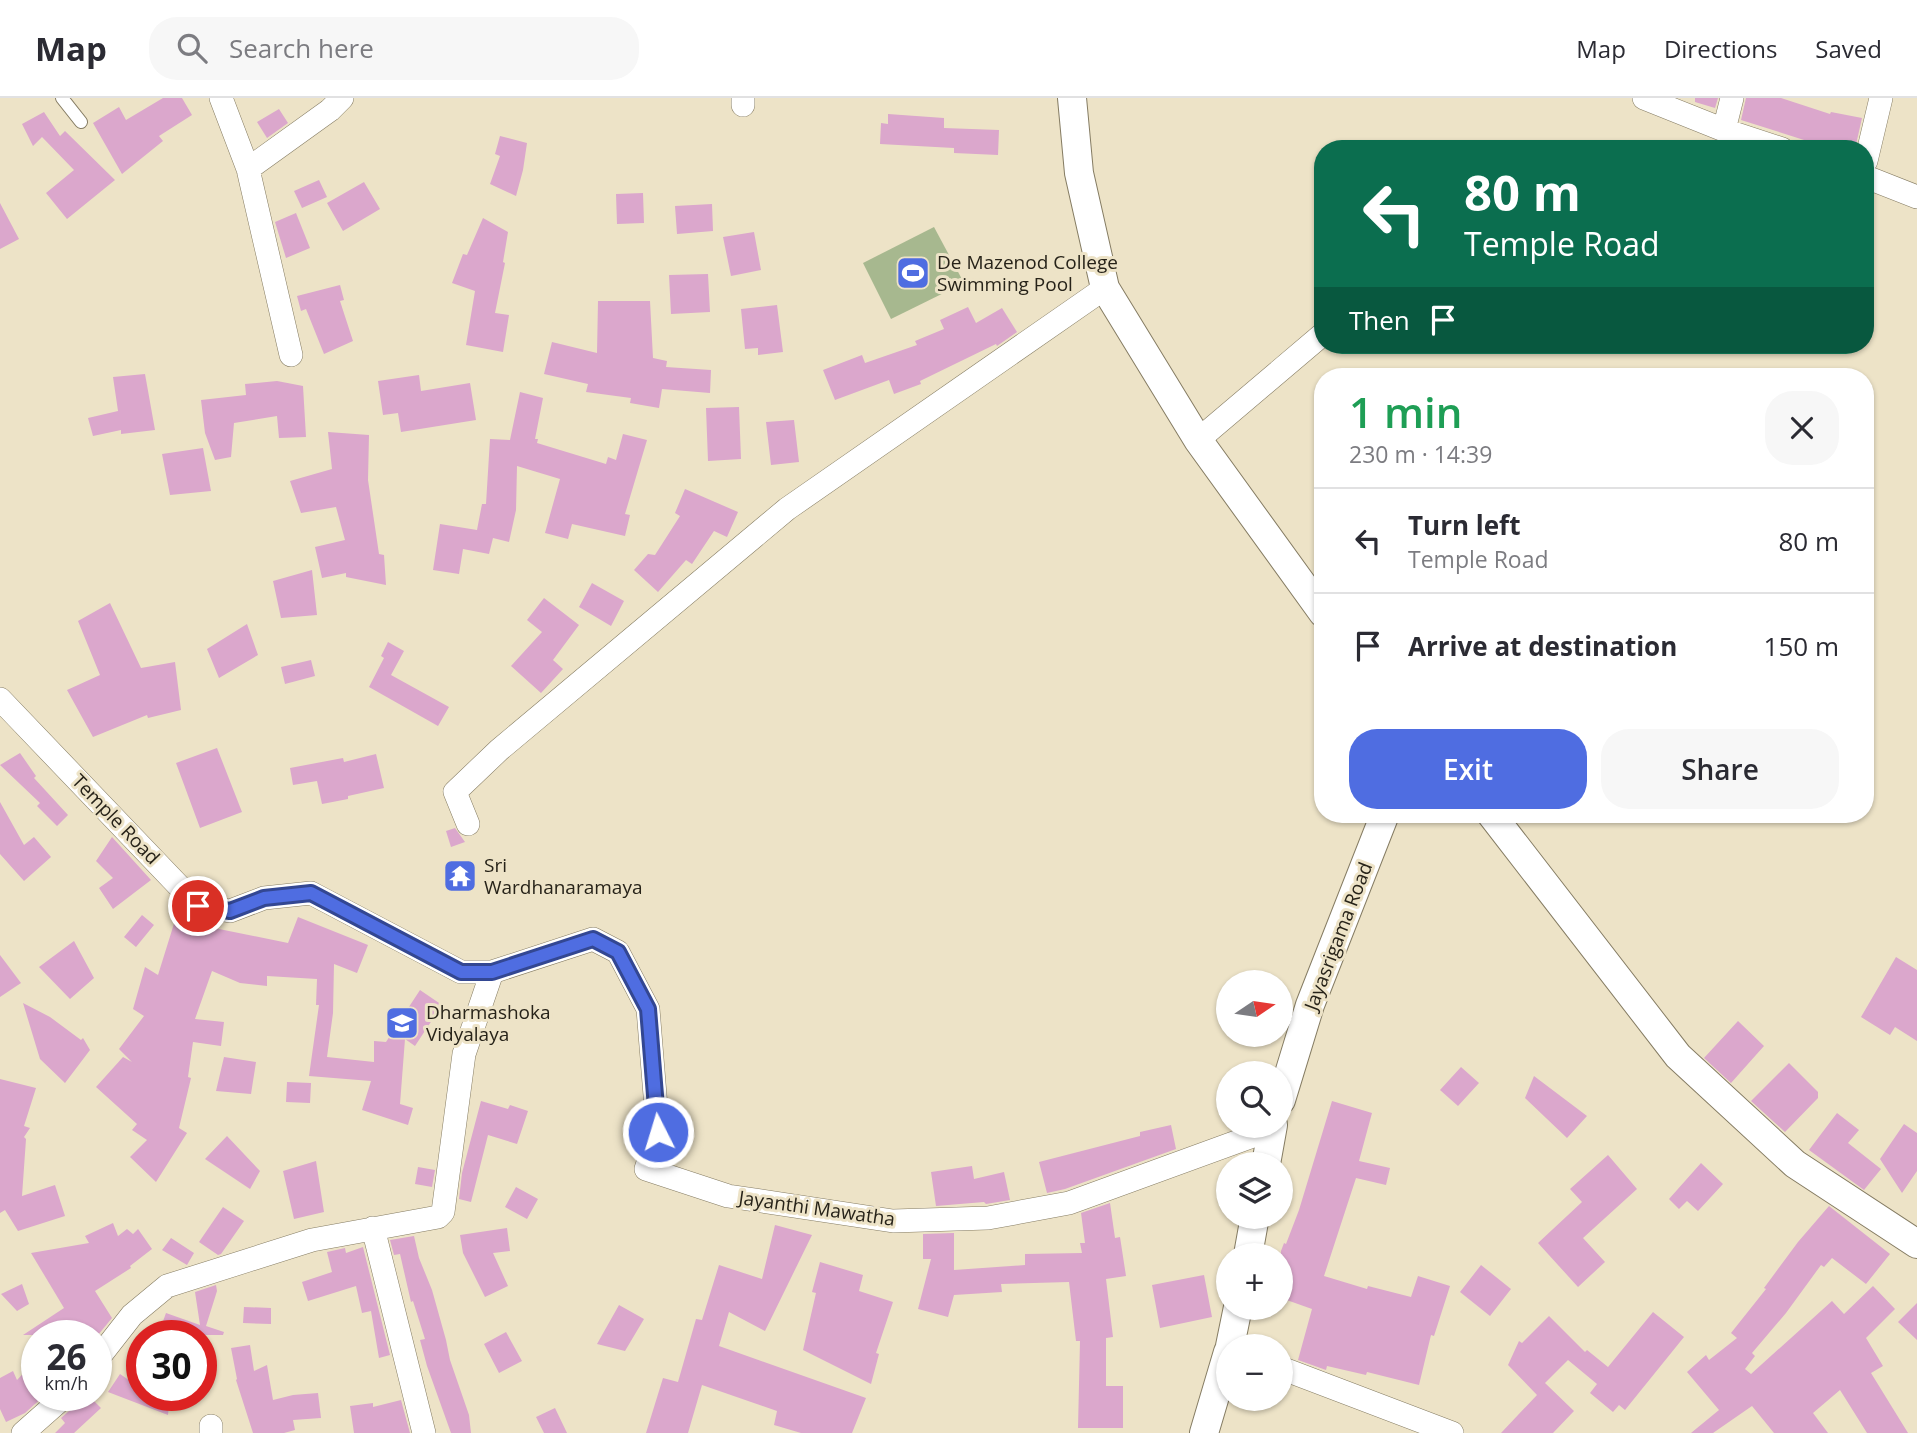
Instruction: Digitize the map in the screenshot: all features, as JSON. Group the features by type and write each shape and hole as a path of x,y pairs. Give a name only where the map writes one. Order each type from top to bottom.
{"street":[{"path":"221,98 248,169 291,355"},
{"path":"248,169 330,110 342,98"},
{"path":"1072,98 1079,173 1105,288 1198,440 1314,601"},
{"path":"1644,98 1755,140"},
{"path":"1724,130 1732,98"},
{"path":"1871,140 1881,98"},
{"path":"1874,180 1917,197"},
{"path":"468,824 455,792 499,750 787,509 1105,288"},
{"path":"1198,440 1314,342"},
{"name":"Temple Road","path":"0,699 198,906 230,911 264,898 311,893 461,972 492,972 593,939 618,952 648,1009 658,1132 646,1169"},
{"name":"Jayasrigama Road","path":"1293,1061 1310,1006 1381,823"},
{"path":"1498,823 1678,1056 1796,1164 1917,1244"},
{"path":"112,1341 132,1315 167,1286 312,1240 438,1217 443,1212 464,1054 492,972"},
{"name":"Jayanthi Mawatha","path":"646,1169 728,1196 893,1221 988,1218 1069,1203 1243,1138"},
{"path":"373,1228 424,1433"},
{"path":"1293,1373 1452,1433"},
{"path":"1204,1433 1216,1392"},
{"path":"23,1433 48,1411"}],"lane":[{"path":"62,98 81,122"}],"green space":[{"name":"De Mazenod College Swimming Pool","path":"934,227 964,283 891,319 863,263"}],"building":[{"path":"163,98 182,98 192,115 159,136 163,141 122,174 93,123 119,107 126,120"},
{"path":"1695,98 1718,98 1715,108 1695,102"},
{"path":"1746,98 1781,98 1830,114 1831,112 1862,118 1857,140 1804,140 1741,120"},
{"path":"279,109 288,123 267,138 257,122"},
{"path":"44,112 60,136 65,131 115,180 67,219 46,193 74,170 42,137 33,146 22,124"},
{"path":"888,114 944,118 944,128 999,130 998,155 954,153 954,148 880,144 881,123 888,124"},
{"path":"500,136 527,143 516,196 490,184 500,156 495,154"},
{"path":"319,180 327,197 302,208 294,191"},
{"path":"364,182 380,209 343,231 327,203"},
{"path":"643,193 644,223 617,224 616,194"},
{"path":"0,203 19,239 0,249"},
{"path":"712,204 713,231 677,234 675,206"},
{"path":"296,213 310,248 286,258 275,222"},
{"path":"483,218 508,232 495,313 509,315 503,352 466,345 475,291 452,283 463,254 467,255"},
{"path":"754,232 761,270 731,276 723,237"},
{"path":"708,274 710,312 671,314 669,275"},
{"path":"340,285 344,300 340,301 353,341 324,354 306,309 301,311 297,296"},
{"path":"598,301 650,301 653,358 667,361 666,367 711,370 710,393 662,389 659,408 630,403 631,398 586,392 588,384 544,374 552,342 597,353"},
{"path":"777,305 783,352 758,355 758,348 745,349 741,309"},
{"path":"968,307 976,323 1002,308 1017,332 997,346 996,344 920,381 921,384 894,394 889,380 835,400 823,370 862,355 865,363 917,345 915,341 944,329 940,320"},
{"path":"145,374 155,430 121,434 121,430 93,436 88,418 118,411 113,377"},
{"path":"419,375 421,391 470,383 476,420 401,432 398,413 383,415 378,381"},
{"path":"277,381 303,386 306,437 279,438 277,416 234,423 231,457 215,460 205,433 201,400 246,395 245,384"},
{"path":"520,392 543,398 535,439 538,439 537,443 606,464 608,457 616,460 623,434 647,440 625,514 630,515 625,536 572,524 568,539 545,533 560,479 517,466 516,510 509,542 493,538 489,554 463,549 459,574 433,570 440,524 477,530 482,504 486,504 490,439 510,440"},
{"path":"739,407 741,459 708,461 706,408"},
{"path":"794,420 799,462 771,465 766,422"},
{"path":"328,432 369,435 368,480 379,554 384,555 386,585 346,577 346,573 322,578 315,547 345,540 336,507 301,513 290,481 332,469"},
{"path":"203,448 211,491 170,495 162,454"},
{"path":"685,489 738,512 727,537 714,531 692,564 686,560 658,592 634,570 648,554 655,555 680,516 675,513"},
{"path":"312,570 317,615 281,618 273,581"},
{"path":"592,583 624,601 611,626 579,607"},
{"path":"544,598 579,625 553,660 563,669 541,693 511,666 542,632 527,620"},
{"path":"110,603 141,668 175,662 181,710 148,718 147,715 93,737 67,690 100,675 78,621"},
{"path":"247,624 258,655 219,678 207,649"},
{"path":"388,642 404,651 391,675 449,707 438,726 369,687 384,658 381,656"},
{"path":"311,660 315,676 285,684 281,667"},
{"path":"217,748 242,812 200,828 176,763"},
{"path":"20,753 36,776 34,778 68,815 57,826 37,806 40,803 0,765"},
{"path":"376,754 384,788 322,804 317,781 293,785 290,768 343,758 344,762"},
{"path":"0,802 24,845 34,837 51,857 24,881 0,854"},
{"path":"455,828 465,842 451,847 446,831"},
{"path":"112,837 151,880 113,909 99,888 113,878 96,861"},
{"path":"177,914 193,930 219,929 288,943 298,917 368,945 357,973 334,964 333,1013 327,1057 374,1062 374,1041 386,1042 420,990 442,1005 415,1046 405,1039 400,1104 413,1108 408,1125 362,1110 371,1081 309,1076 319,1005 316,1005 317,979 267,976 267,986 240,983 212,971 195,1019 224,1022 221,1046 193,1042 188,1077 191,1078 179,1128 187,1133 156,1182 130,1157 147,1140 132,1130 137,1124 96,1087 123,1057 132,1062 119,1049 144,1016 133,1009 145,967 158,975"},
{"path":"142,915 154,925 136,947 124,937"},
{"path":"74,941 94,978 70,999 39,967"},
{"path":"0,955 21,983 0,997"},
{"path":"1896,957 1917,970 1917,1041 1895,1027 1890,1035 1861,1017"},
{"path":"23,1003 50,1017 81,1040 83,1038 90,1050 65,1083 40,1059"},
{"path":"1738,1021 1764,1046 1731,1083 1704,1058"},
{"path":"224,1057 256,1062 251,1094 216,1091"},
{"path":"1789,1063 1818,1092 1818,1098 1785,1132 1751,1101"},
{"path":"1461,1067 1479,1083 1458,1106 1440,1090"},
{"path":"1534,1076 1587,1116 1567,1138 1525,1098"},
{"path":"0,1079 36,1088 24,1126 30,1128 24,1137 22,1196 55,1185 65,1216 18,1231 5,1210 0,1213"},
{"path":"287,1082 311,1083 310,1103 286,1102"},
{"path":"481,1101 508,1109 510,1105 528,1111 517,1144 488,1135 471,1202 459,1199 462,1173"},
{"path":"1332,1101 1372,1113 1359,1161 1390,1168 1386,1185 1356,1178 1324,1276 1367,1289 1368,1286 1411,1297 1418,1276 1450,1286 1434,1336 1431,1335 1419,1385 1367,1372 1366,1375 1327,1366 1326,1370 1298,1360 1312,1309 1293,1302 1293,1243 1286,1243"},
{"path":"1837,1113 1859,1130 1848,1143 1881,1169 1864,1190 1809,1150"},
{"path":"1904,1124 1917,1133 1917,1171 1902,1193 1880,1159"},
{"path":"1171,1125 1176,1149 1047,1193 1039,1162 1140,1136 1140,1132"},
{"path":"227,1136 260,1171 250,1189 205,1159"},
{"path":"1608,1155 1637,1189 1583,1238 1605,1262 1578,1287 1538,1243 1582,1202 1570,1189"},
{"path":"316,1161 324,1212 294,1219 283,1171"},
{"path":"1701,1163 1723,1184 1698,1211 1687,1201 1679,1209 1669,1199"},
{"path":"972,1166 974,1179 1004,1172 1010,1200 936,1206 931,1172"},
{"path":"418,1167 435,1170 432,1187 415,1184"},
{"path":"516,1187 538,1199 527,1219 505,1207"},
{"path":"1110,1203 1115,1238 1120,1237 1126,1276 1106,1279 1113,1337 1106,1338 1106,1386 1123,1386 1123,1428 1078,1428 1080,1341 1076,1341 1069,1282 1001,1284 1002,1292 954,1295 948,1317 918,1309 931,1259 923,1259 923,1234 954,1233 954,1270 1025,1265 1025,1254 1082,1253 1080,1243 1085,1243 1081,1213"},
{"path":"1829,1206 1890,1254 1866,1284 1832,1258 1824,1267 1821,1265 1752,1353 1755,1356 1745,1369 1751,1374 1832,1301 1844,1314 1873,1286 1895,1309 1866,1338 1883,1366 1871,1373 1908,1433 1867,1433 1840,1390 1813,1413 1828,1433 1774,1433 1752,1406 1713,1433 1691,1433 1719,1410 1687,1372 1706,1355 1709,1360 1737,1338 1731,1333 1798,1242"},
{"path":"223,1207 244,1221 218,1255 199,1242"},
{"path":"113,1223 118,1236 127,1229 133,1234 138,1229 152,1249 130,1266 131,1268 95,1291 112,1318 110,1320 46,1320 64,1308 31,1253 89,1243 85,1236"},
{"path":"775,1225 812,1235 765,1331 729,1312 719,1346 866,1398 852,1433 801,1433 774,1425 777,1411 702,1385 688,1433 646,1433 663,1378 678,1382 696,1319 702,1320 719,1265 762,1279"},
{"path":"507,1228 510,1251 493,1253 508,1286 485,1297 463,1253 460,1235"},
{"path":"414,1236 469,1415 471,1433 451,1433 427,1366 420,1340 425,1339 413,1301 411,1302 400,1254 394,1255 390,1240"},
{"path":"171,1238 194,1253 187,1265 162,1250"},
{"path":"363,1247 390,1355 379,1358 371,1311 362,1313 356,1286 308,1301 302,1282 332,1272 327,1252 345,1248 346,1253"},
{"path":"820,1262 863,1275 859,1291 893,1302 876,1353 879,1354 871,1384 803,1350 816,1293 812,1292"},
{"path":"1481,1265 1511,1289 1490,1316 1460,1292"},
{"path":"1204,1275 1212,1317 1160,1328 1152,1285"},
{"path":"22,1284 29,1304 17,1311 1,1294"},
{"path":"216,1285 217,1291 208,1320 199,1320 195,1292"},
{"path":"1917,1303 1917,1340 1898,1322"},
{"path":"619,1305 644,1319 625,1351 597,1344"},
{"path":"244,1307 271,1308 271,1324 243,1323"},
{"path":"1653,1312 1684,1337 1625,1410 1619,1405 1613,1412 1590,1393 1597,1384 1568,1360 1545,1383 1574,1411 1553,1433 1501,1433 1537,1395 1508,1365 1519,1341 1522,1343 1549,1316 1585,1352 1587,1350 1608,1367"},
{"path":"166,1313 186,1320 163,1320"},
{"path":"506,1332 522,1361 499,1373 484,1344"},
{"path":"250,1345 254,1371 267,1365 273,1400 318,1393 321,1418 293,1420 295,1430 284,1433 253,1433 236,1380 231,1348"},
{"path":"13,1371 17,1380 21,1376 21,1411 27,1411 6,1422 0,1409 0,1378"},
{"path":"120,1374 126,1378 126,1399 112,1394 112,1386"},
{"path":"401,1400 410,1433 354,1433 350,1406 373,1403 373,1407"},
{"path":"555,1408 567,1433 544,1433 536,1417"},
{"path":"69,1411 98,1411 74,1433 55,1433 65,1423 61,1418"}],"place":[{"name":"De Mazenod College Swimming Pool","path":"913,273"},
{"name":"Sri Wardhanaramaya","path":"460,876"},
{"name":"Dharmashoka Vidyalaya","path":"402,1023"}],"route":[{"path":"198,906 230,911 264,898 311,893 461,972 492,972 593,939 618,952 648,1009 658,1132"}]}
